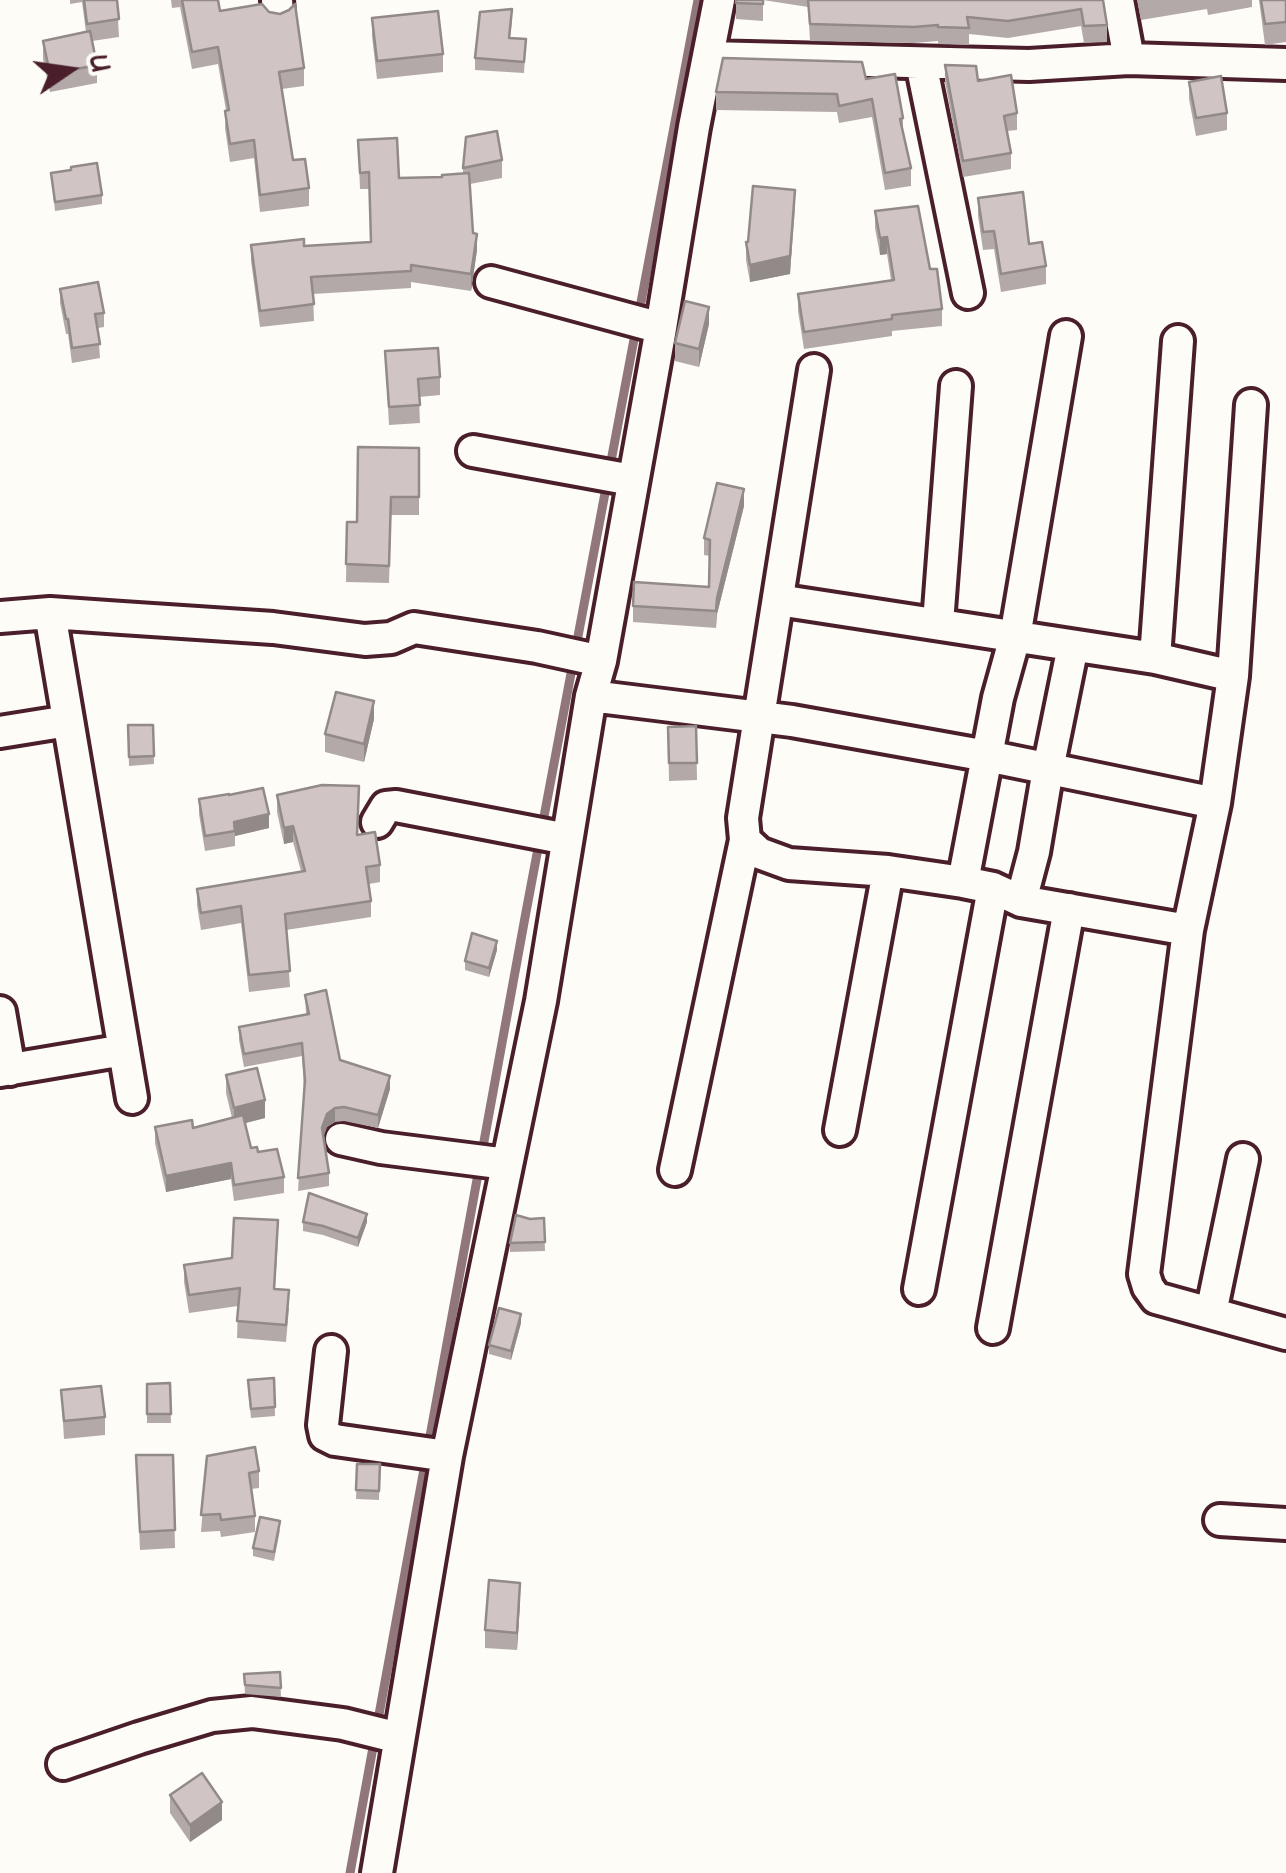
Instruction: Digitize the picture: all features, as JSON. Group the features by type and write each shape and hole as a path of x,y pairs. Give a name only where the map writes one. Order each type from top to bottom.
{"street":[{"path":"376,1873 391,1736 489,1162 541,1001 546,835 591,696 611,476 640,323 719,0"},
{"path":"1118,0 1129,59"},
{"path":"708,57 1029,65 1129,59 1286,64"},
{"path":"921,63 968,293"},
{"path":"491,282 640,323"},
{"path":"963,882 998,698 1014,637 1066,336"},
{"path":"1155,658 1178,341"},
{"path":"676,1170 744,840 744,818 814,370"},
{"path":"938,623 956,386"},
{"path":"1251,405 1233,676 1215,803 1188,930 1144,1274 1156,1298 1286,1334"},
{"path":"472,451 611,476"},
{"path":"778,600 1155,658 1233,676"},
{"path":"0,617 50,613 274,628 366,640 391,638 414,628 594,659"},
{"path":"50,613 132,1098"},
{"path":"1022,901 1074,646"},
{"path":"591,696 760,716 987,756 1215,803"},
{"path":"0,732 68,721"},
{"path":"377,822 386,807 396,806 546,835"},
{"path":"744,840 759,853 788,864 888,871 963,882 994,888 1022,901 1188,930"},
{"path":"840,1130 888,871"},
{"path":"919,1289 994,888"},
{"path":"993,1328 1069,910"},
{"path":"0,1012 5,1071 124,1050"},
{"path":"341,1139 489,1162"},
{"path":"1211,1313 1243,1159"},
{"path":"331,1351 325,1435 336,1440 439,1455"},
{"path":"1220,1520 1286,1524"},
{"path":"63,1764 212,1716 252,1712 342,1724 391,1736"}],"building":[{"path":"84,0 117,0 119,19 87,24"},
{"path":"182,0 218,0 220,11 262,4 269,12 280,14 295,4 304,68 279,72 293,160 305,159 309,188 260,195 254,140 230,144 225,111 229,110 218,47 192,52"},
{"path":"763,0 763,4 736,3"},
{"path":"808,0 1103,0 1107,25 1084,26 1081,9 1008,21 967,17 969,28 810,24"},
{"path":"1261,0 1286,0 1286,22 1265,24"},
{"path":"512,9 509,38 526,39 524,62 475,58 480,12"},
{"path":"438,11 443,54 377,61 372,18"},
{"path":"90,31 97,65 50,74 43,41"},
{"path":"723,58 862,62 866,79 895,74 911,168 885,173 872,99 839,106 837,94 716,92"},
{"path":"945,65 976,66 978,81 1011,75 1017,113 1004,116 1011,153 963,161"},
{"path":"1221,76 1227,113 1196,118 1189,82"},
{"path":"497,131 502,160 463,168 466,137"},
{"path":"397,138 399,178 469,173 473,233 477,234 471,274 411,265 411,271 311,277 314,304 260,311 251,245 304,239 304,246 371,242 369,172 360,173 358,140"},
{"path":"97,163 102,195 55,202 51,173"},
{"path":"753,186 795,190 790,256 750,265 746,242"},
{"path":"1023,192 1029,244 1042,242 1046,266 1001,274 994,231 983,232 978,198"},
{"path":"918,206 930,269 937,269 942,309 804,332 798,294 894,280 887,237 880,238 875,211"},
{"path":"98,282 104,313 95,314 100,344 72,348 60,289"},
{"path":"685,301 709,307 699,349 675,343"},
{"path":"438,348 440,377 418,379 420,405 389,407 385,351"},
{"path":"358,447 419,448 419,497 391,497 389,566 346,564 347,522 357,522"},
{"path":"717,483 744,489 716,611 633,606 634,582 709,587 710,540 704,538"},
{"path":"336,692 374,701 364,744 325,734"},
{"path":"128,725 153,725 154,756 129,757"},
{"path":"696,726 697,763 669,763 668,727"},
{"path":"322,785 359,786 357,835 375,832 380,865 366,867 371,901 285,914 290,971 249,975 241,906 201,913 197,889 305,871 293,826 284,828 277,795"},
{"path":"263,788 269,814 234,822 235,831 205,836 199,799"},
{"path":"472,933 497,941 489,968 465,961"},
{"path":"326,990 340,1060 390,1076 378,1115 344,1107 327,1114 322,1128 329,1173 298,1178 305,1080 302,1043 244,1054 239,1027 309,1014 305,995"},
{"path":"257,1068 265,1100 234,1108 226,1075"},
{"path":"243,1115 251,1148 257,1147 258,1152 277,1149 284,1177 234,1185 231,1163 166,1176 155,1127 192,1120 193,1128"},
{"path":"309,1193 367,1214 358,1238 303,1222"},
{"path":"516,1215 544,1218 545,1242 510,1243"},
{"path":"234,1218 278,1220 274,1289 289,1290 286,1325 237,1321 240,1288 189,1295 184,1265 232,1258"},
{"path":"499,1308 521,1314 511,1351 489,1345"},
{"path":"274,1378 275,1407 251,1409 248,1380"},
{"path":"170,1383 171,1414 147,1414 147,1384"},
{"path":"101,1386 105,1417 64,1421 61,1390"},
{"path":"255,1447 259,1471 249,1473 255,1516 221,1520 220,1514 201,1515 207,1456"},
{"path":"136,1455 173,1455 175,1530 140,1532"},
{"path":"357,1464 380,1464 379,1491 356,1490"},
{"path":"260,1517 280,1521 274,1552 253,1548"},
{"path":"489,1580 520,1583 517,1633 485,1630"},
{"path":"280,1672 281,1688 245,1685 244,1674"},
{"path":"202,1773 222,1802 190,1825 170,1795"}],"waterway":[{"path":"350,1873 698,0"}]}
